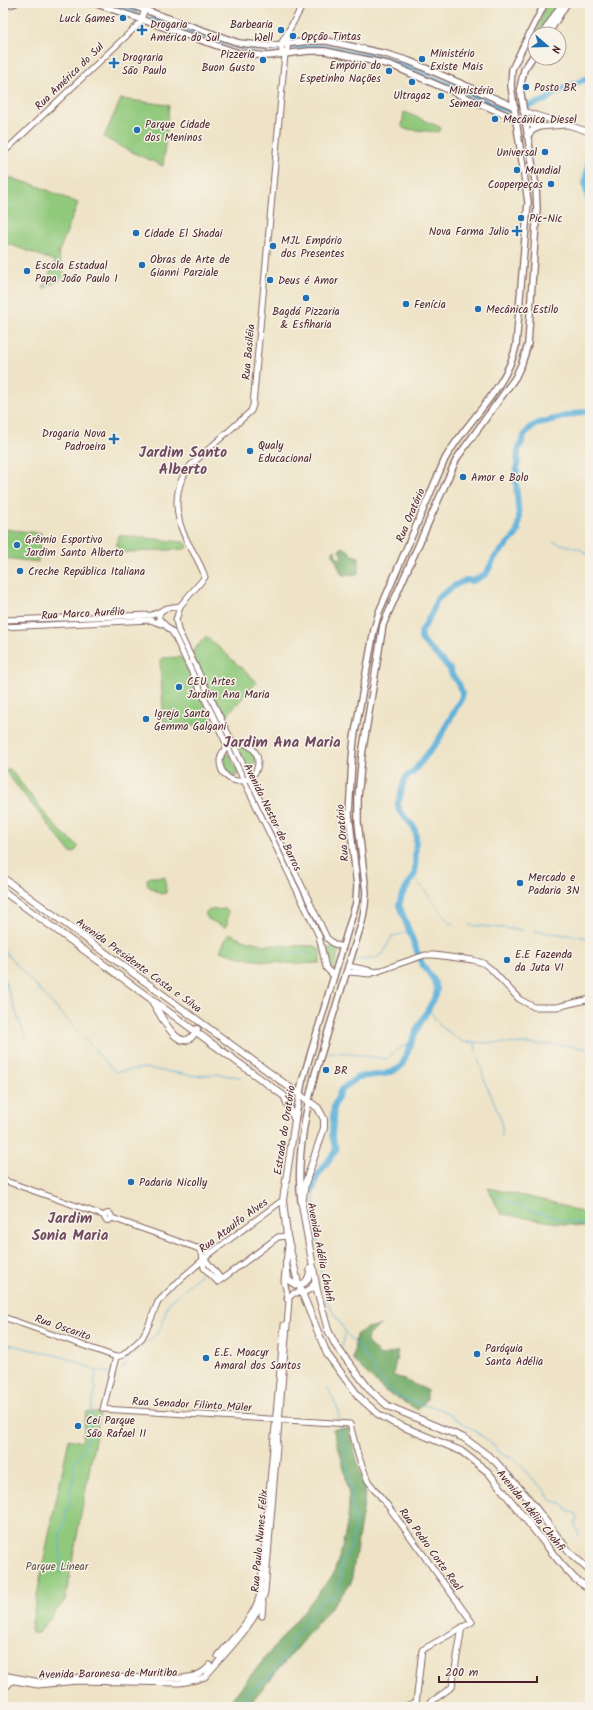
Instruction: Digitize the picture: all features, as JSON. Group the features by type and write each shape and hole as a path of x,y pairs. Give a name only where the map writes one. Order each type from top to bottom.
{"highway":[{"name":"Avenida Presidente Costa e Silva","path":"3,878 309,1101 320,1111 324,1119 324,1128 306,1184 302,1205"},
{"name":"Avenida Presidente Costa e Silva","path":"3,892 253,1072 284,1096 295,1120"},
{"path":"150,998 175,1037 185,1039 192,1036 200,1022"},
{"name":"Estrada do Oratório","path":"283,1211 283,1200 295,1120"},
{"name":"Avenida Adélia Chohfi","path":"302,1205 315,1282 328,1330 336,1346 375,1395 396,1410 454,1433 486,1453 501,1467 524,1493 570,1553 590,1571"},
{"name":"Avenida Adélia Chohfi","path":"283,1211 288,1245 301,1293 327,1354 364,1402 386,1420 444,1443 461,1451 478,1463 500,1485 562,1565 575,1579 590,1589"},
{"path":"286,1262 288,1280 293,1285 299,1286 307,1281 311,1261"},
{"path":"301,1293 311,1289 315,1282"}],"main road":[{"path":"3,6 15,3"},
{"path":"94,3 238,53 261,56 284,48 327,41 392,55 523,111"},
{"path":"125,3 239,43 255,46 325,51 391,65 525,123"},
{"name":"Rua Oratório","path":"310,1054 355,907 357,891 349,814 354,738 376,621 445,459 502,378 510,365 516,346 528,202 511,86 511,74 545,3"},
{"path":"553,26 567,3"},
{"path":"149,22 149,17 153,13"},
{"name":"Rua Oratório","path":"322,1052 364,916 366,886 358,810 361,761 377,658 385,618 452,468 464,447 515,378 527,349 538,214 520,81 527,65"},
{"path":"527,136 533,130 542,127"},
{"path":"445,459 449,462 452,468"},
{"path":"416,527 427,526"},
{"path":"343,948 349,951 351,957"},
{"path":"334,976 339,977 346,974"},
{"name":"Estrada do Oratório","path":"301,1197 300,1170 309,1101 322,1052"},
{"name":"Estrada do Oratório","path":"295,1120 299,1094 310,1054"},
{"path":"304,1074 310,1072 315,1074"},
{"name":"Avenida Adélia Chohfi","path":"301,1197 302,1205"}],"street":[{"name":"Rua América do Sul","path":"3,153 142,20 147,3"},
{"path":"284,48 290,30 304,3"},
{"path":"547,26 562,3"},
{"name":"Rua Basiléia","path":"177,618 180,606 205,577 186,540 178,516 176,504 179,486 190,465 251,411 253,404 284,48"},
{"path":"523,111 589,131"},
{"path":"542,127 547,122 546,117"},
{"path":"525,123 542,127 571,125"},
{"path":"169,608 175,612 177,618 172,625 164,625 158,618 162,610 169,608 180,606"},
{"name":"Rua Marco Aurélio","path":"3,627 120,619 152,615 162,610"},
{"name":"Avenida Nestor de Barros","path":"177,618 178,630 327,938 334,944 343,948"},
{"name":"Rua Marco Aurélio","path":"3,620 120,619 152,620 164,625"},
{"name":"Avenida Nestor de Barros","path":"164,625 173,633 319,936 326,968 334,976"},
{"path":"233,743 245,743 252,747 258,758 257,768 250,778 244,781 231,779 222,770 220,756 227,746 233,743"},
{"path":"323,954 328,946 334,944"},
{"path":"346,974 350,972 368,975 425,955 473,960 483,963 493,971 519,999 534,1007 557,1007 590,999"},
{"path":"348,966 378,972"},
{"path":"3,1180 105,1216 110,1214 112,1218 211,1252"},
{"name":"Rua Ataulfo Alves","path":"116,1357 123,1355 142,1338 158,1302 195,1266 211,1252 283,1200"},
{"path":"198,1248 202,1253 204,1268 218,1282 278,1237 287,1236"},
{"path":"278,1419 289,1301 284,1281 288,1245"},
{"path":"203,1259 221,1279"},
{"name":"Rua Ataulfo Alves","path":"195,1266 204,1268"},
{"path":"288,1297 294,1293 301,1293"},
{"name":"Rua Oscarito","path":"3,1318 116,1357"},
{"name":"Rua Senador Filinto Müler","path":"116,1357 103,1409 345,1423"},
{"name":"Rua Paulo Nunes Félix","path":"209,1670 252,1621 262,1602 265,1592 278,1419"},
{"name":"Rua Paulo Nunes Félix","path":"209,1670 248,1619 255,1609 259,1599 278,1419"},
{"name":"Rua Pedro Corte Real","path":"345,1423 351,1425 358,1455 368,1481 388,1506 472,1622 462,1627"},
{"path":"262,1602 262,1616"},
{"path":"416,1703 422,1650 462,1627"},
{"path":"406,1707 416,1703 423,1707 452,1687 462,1627"},
{"name":"Avenida Baronesa de Muritiba","path":"3,1675 40,1682 80,1677 181,1678 194,1677 209,1670"},
{"name":"Avenida Baronesa de Muritiba","path":"3,1679 38,1685 77,1682 180,1683 197,1680 205,1676 209,1670"},
{"path":"3,1690 12,1681"}],"green space":[{"path":"546,3 560,3 545,26 539,26"},
{"name":"Parque Cidade dos Meninos","path":"121,99 169,105 163,166 121,147 104,137"},
{"path":"404,112 440,127 441,130 439,132 404,129 402,126"},
{"path":"3,176 35,185 78,203 58,254 65,277 43,289 55,261 3,242"},
{"path":"3,529 41,533 38,562 3,558"},
{"path":"118,535 183,542 187,544 188,547 184,549 116,553"},
{"path":"342,547 348,550 352,555 359,557 359,574 342,575 332,552 335,550 336,556 341,559 342,557 339,550"},
{"path":"206,636 256,681 256,683 225,717 223,717 192,655 193,651"},
{"name":"CEU Artes Jardim Ana Maria","path":"180,657 183,659 212,720 211,724 166,727 164,725 160,661 163,658"},
{"path":"241,745 245,746 254,755 255,763 250,770 248,769 238,748"},
{"path":"227,754 230,755 238,772 237,776 230,774 224,767 223,757"},
{"path":"9,768 56,827 79,847 73,853 70,852 5,771"},
{"path":"151,877 165,877 166,893 161,894 148,886 147,879"},
{"path":"225,909 228,912 227,924 225,927 208,919 205,913 208,910"},
{"path":"229,933 242,939 265,945 316,946 320,950 320,963 295,964 269,962 244,958 220,951"},
{"path":"330,947 336,947 339,950 333,972 329,967 327,960 327,953"},
{"path":"488,1188 551,1202 584,1213 590,1213 590,1228 501,1214"},
{"path":"381,1325 368,1335 367,1342 380,1356 398,1351 393,1375 427,1390 427,1399 418,1410 385,1391 353,1360 356,1335 368,1327 372,1328"},
{"name":"Parque Linear","path":"86,1412 100,1413 65,1600 38,1633 32,1633 31,1627 69,1439 82,1442"},
{"path":"348,1428 365,1489 351,1583 247,1707 225,1707 333,1575 340,1555 345,1532 349,1509 349,1499 340,1452 333,1429"}],"waterway":[{"path":"111,3 135,12"},
{"path":"153,18 213,40 244,47 276,49"},
{"path":"291,48 335,48 377,57 418,71 490,104 509,110"},
{"path":"525,107 546,100 556,92 590,77"},
{"path":"590,153 585,184 590,207"},
{"path":"311,1190 314,1187 317,1176 336,1150 332,1135 334,1106 341,1090 358,1077 385,1074 398,1069 402,1065 417,1029 436,995 437,989 434,980 422,964 399,905 402,895 415,874 416,834 414,827 399,811 398,804 404,781 438,741 462,697 462,693 459,684 452,675 450,669 421,639 421,633 437,599 454,586 466,580 473,581 486,574 495,557 517,534 519,519 516,483 518,451 525,434 531,427 539,423 590,410"},
{"path":"554,542 580,549 590,557"},
{"path":"413,878 423,888 449,922 454,924"},
{"path":"469,925 522,930"},
{"path":"356,960 374,959 383,954 392,936 403,934 408,929"},
{"path":"535,931 590,938"},
{"path":"3,950 115,1072 144,1068 197,1076 214,1074 240,1077"},
{"path":"283,953 314,953"},
{"path":"3,976 26,1040"},
{"path":"429,1009 440,1026 463,1042 564,1045 590,1049"},
{"path":"324,1053 338,1052 386,1059 400,1048 411,1043"},
{"path":"475,1043 476,1051"},
{"path":"478,1058 486,1085 500,1116 502,1136"},
{"path":"314,1187 321,1276 327,1301 346,1333 357,1345 388,1389 403,1399 440,1409 493,1444 500,1453 512,1458 520,1464 532,1479 543,1488 551,1500 562,1504 566,1509 576,1514 577,1520 575,1523 579,1536"},
{"path":"494,1193 512,1204 525,1209 590,1226"},
{"path":"115,1372 122,1369 136,1352 155,1336 160,1329 168,1304 204,1271"},
{"path":"342,1347 345,1334"},
{"path":"3,1344 63,1357 96,1371 110,1373"},
{"path":"60,1573 60,1538 66,1517 66,1510 71,1507 70,1488 74,1481 74,1463 83,1451 89,1433 92,1405 96,1388 94,1382 96,1372"},
{"path":"328,1389 338,1409 339,1422"},
{"path":"239,1707 244,1697 250,1691 271,1676 287,1654 293,1639 319,1603 336,1593 339,1589 342,1564 344,1557 351,1548 355,1527 355,1518 351,1505 351,1488 340,1425"}],"place":[{"name":"Luck Games","path":"123,18"},
{"name":"Drogaria América do Sul","path":"142,30"},
{"name":"Barbearia Well","path":"281,30"},
{"name":"Opção Tintas","path":"293,36"},
{"name":"Ministério Existe Mais","path":"422,59"},
{"name":"Pizzeria Buon Gusto","path":"263,60"},
{"name":"Drograria São Paulo","path":"114,63"},
{"name":"Empório do Espetinho Nações","path":"389,71"},
{"name":"Ultragaz","path":"412,82"},
{"name":"Posto BR","path":"526,87"},
{"name":"Ministério Semear","path":"441,96"},
{"name":"Mecânica Diesel","path":"495,119"},
{"name":"Parque Cidade dos Meninos","path":"137,130"},
{"name":"Universal","path":"545,152"},
{"name":"Mundial","path":"517,170"},
{"name":"Cooperpeças","path":"551,184"},
{"name":"Pic-Nic","path":"521,218"},
{"name":"Nova Farma Julio","path":"517,231"},
{"name":"Cidade El Shadai","path":"136,233"},
{"name":"MJL Empório dos Presentes","path":"273,246"},
{"name":"Obras de Arte de Gianni Parziale","path":"142,265"},
{"name":"Escola Estadual Papa João Paulo I","path":"27,271"},
{"name":"Deus é Amor","path":"270,280"},
{"name":"Bagdá Pizzaria & Esfiharia","path":"306,298"},
{"name":"Fenícia","path":"406,304"},
{"name":"Mecânica Estilo","path":"478,309"},
{"name":"Drogaria Nova Padroeira","path":"114,439"},
{"name":"Qualy Educacional","path":"250,451"},
{"name":"Amor e Bolo","path":"463,477"},
{"name":"Grêmio Esportivo Jardim Santo Alberto","path":"17,545"},
{"name":"Creche República Italiana","path":"20,571"},
{"name":"CEU Artes Jardim Ana Maria","path":"179,687"},
{"name":"Igreja Santa Gemma Galgani","path":"146,719"},
{"name":"Mercado e Padaria 3N","path":"520,883"},
{"name":"E.E Fazenda da Juta VI","path":"507,960"},
{"name":"BR","path":"326,1070"},
{"name":"Padaria Nicolly","path":"131,1182"},
{"name":"Paróquia Santa Adélia","path":"477,1354"},
{"name":"E.E. Moacyr Amaral dos Santos","path":"206,1358"},
{"name":"Cei Parque São Rafael II","path":"78,1426"}],"district":[{"name":"Jardim Santo Alberto","path":"183,460"},
{"name":"Jardim Ana Maria","path":"282,742"},
{"name":"Jardim Sonia Maria","path":"70,1226"}]}
